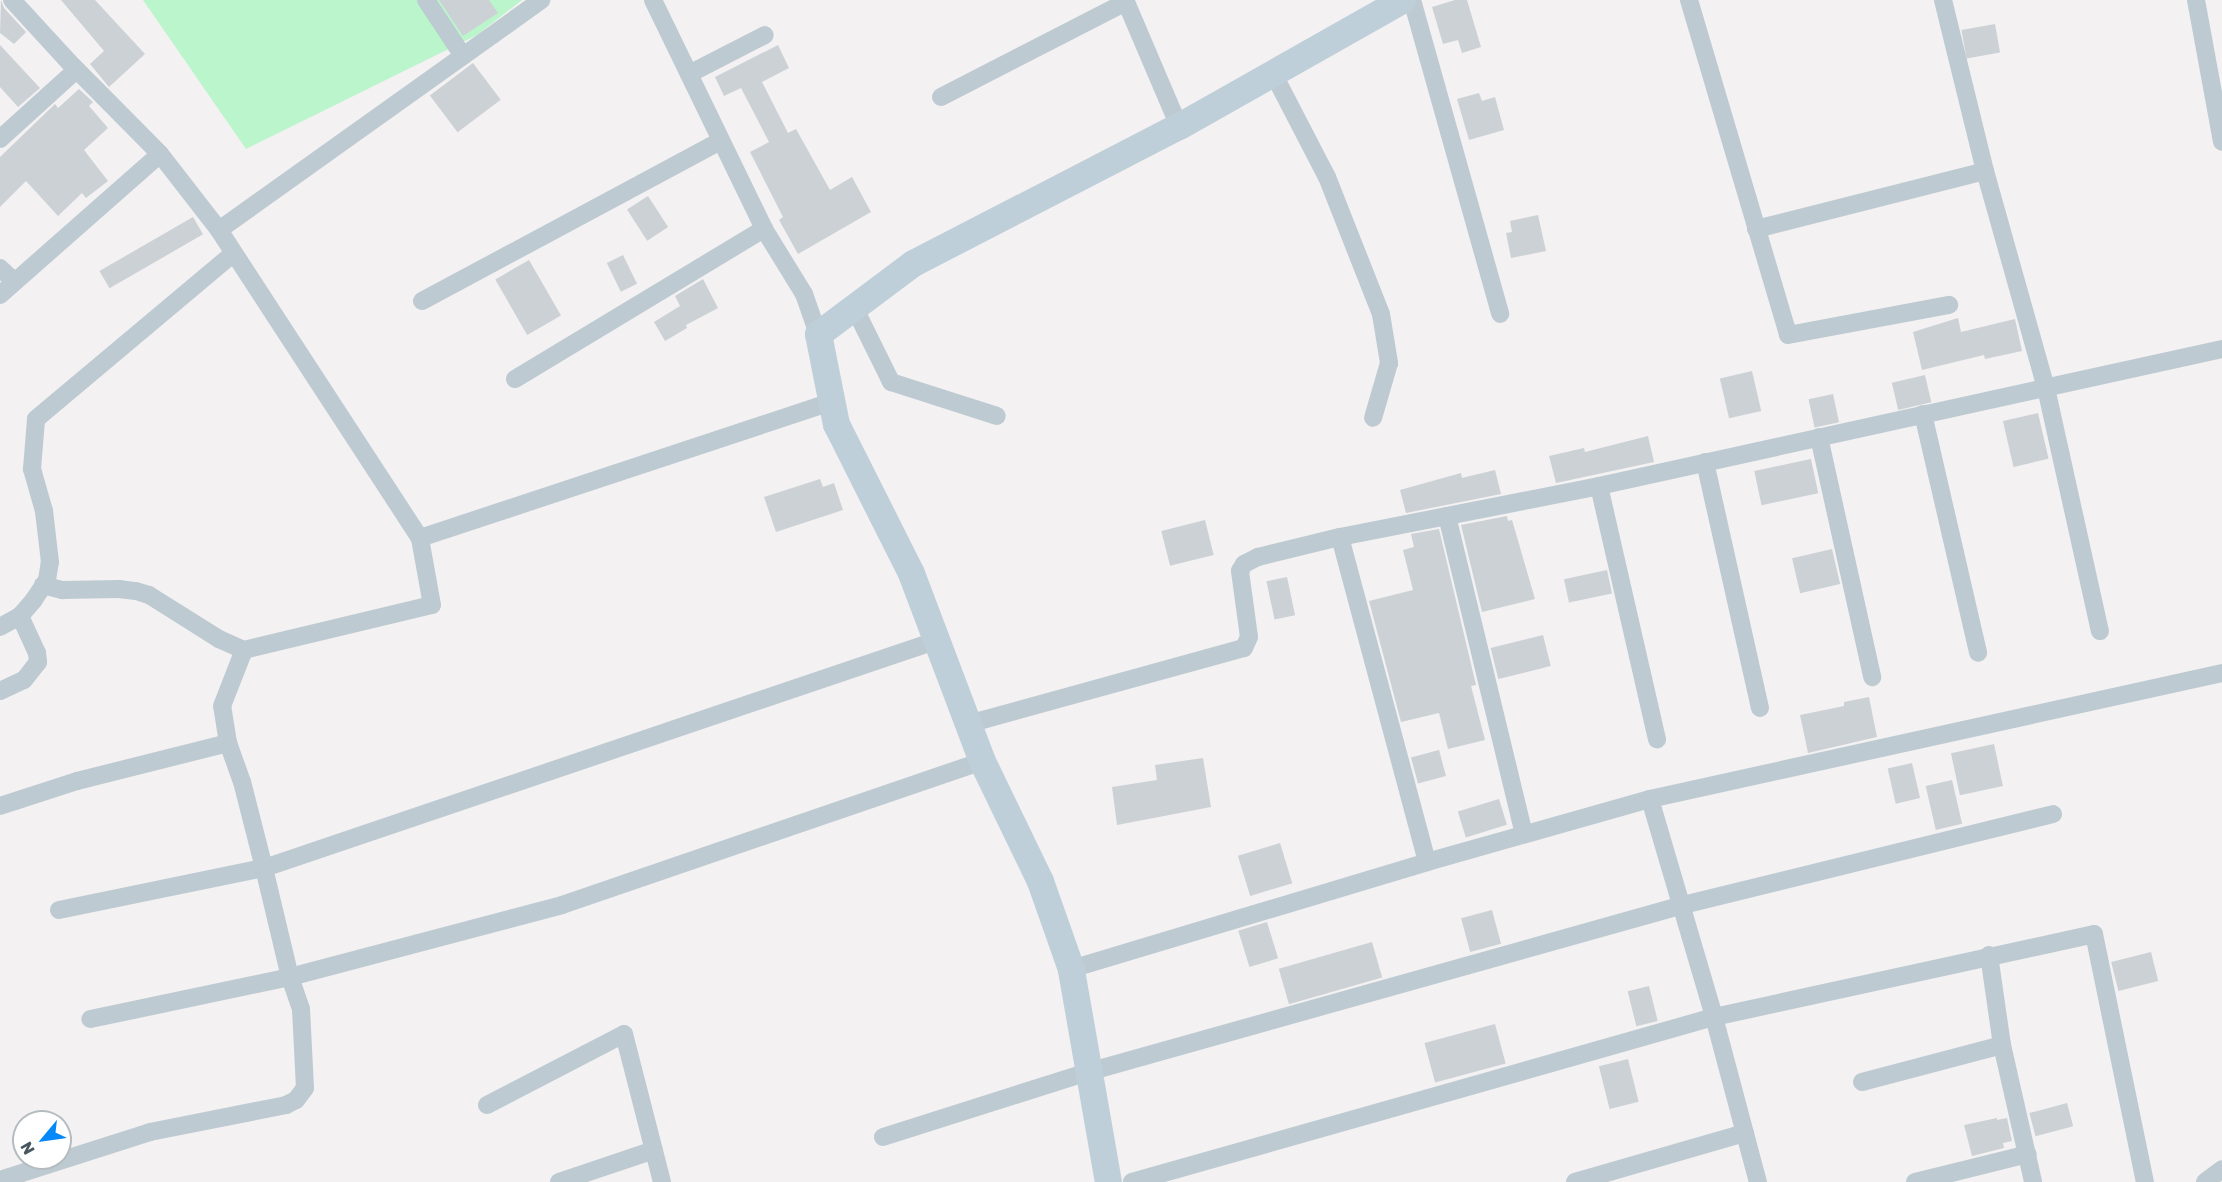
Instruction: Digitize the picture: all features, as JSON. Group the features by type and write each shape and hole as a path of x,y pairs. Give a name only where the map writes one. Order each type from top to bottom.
{"street":[{"path":"12,0 76,70 160,154 219,230 420,538 432,605 243,650 219,639 149,595 119,589 62,590 43,585"},
{"path":"426,0 463,56"},
{"path":"219,230 541,0"},
{"path":"653,0 764,229 804,294 818,334 836,424 888,525 938,640 982,761 1040,881 1071,969 1108,1182"},
{"path":"818,334 913,263 1179,126 1402,0"},
{"path":"1412,0 1500,314"},
{"path":"1689,0 1788,335 1949,305"},
{"path":"1943,0 1985,171 2046,388 2100,631"},
{"path":"2196,0 2222,142"},
{"path":"941,98 1126,1 1179,126"},
{"path":"689,74 765,35"},
{"path":"0,139 76,70"},
{"path":"1273,73 1327,177 1381,314 1389,363 1373,418"},
{"path":"422,301 721,141"},
{"path":"0,295 160,154"},
{"path":"1756,229 1985,171"},
{"path":"515,380 764,229"},
{"path":"0,627 20,616 43,585 50,562 44,511 32,469 36,419 234,253"},
{"path":"0,268 14,281"},
{"path":"854,307 891,382 997,416"},
{"path":"968,724 1241,650 1248,644 1249,637 1240,578 1244,564 1258,556 1340,537 1599,486 2222,349"},
{"path":"420,538 831,402"},
{"path":"1923,414 1978,653"},
{"path":"1819,437 1872,677"},
{"path":"1705,462 1760,708"},
{"path":"1599,486 1657,739"},
{"path":"1447,516 1524,834"},
{"path":"1340,537 1427,862"},
{"path":"0,691 24,680 38,662 38,653 20,616"},
{"path":"58,910 264,868 938,640"},
{"path":"0,1180 150,1132 286,1105 296,1100 305,1089 301,1009 290,977 242,782 228,743 222,706 243,650"},
{"path":"1071,969 1427,862 1650,799 2222,673"},
{"path":"0,806 77,781 228,743"},
{"path":"90,1019 290,977 562,905 982,761"},
{"path":"1650,799 1683,904 1758,1182"},
{"path":"883,1137 1088,1072 1683,904 2053,814"},
{"path":"1132,1182 1714,1017 2094,934 2145,1182"},
{"path":"1989,956 2002,1045 2033,1182"},
{"path":"487,1105 624,1034 662,1182"},
{"path":"1862,1082 2002,1045"},
{"path":"1575,1182 1745,1133"},
{"path":"559,1182 654,1150"},
{"path":"1915,1182 2028,1154"},
{"path":"2205,1182 2222,1170"}],"green space":[{"path":"143,0 522,0 477,35 246,149"}],"building":[{"path":"1,0 4,8 26,32 14,44 0,33"},
{"path":"61,0 95,0 145,54 109,87 90,64 104,51"},
{"path":"439,0 489,0 498,13 463,36"},
{"path":"1455,0 1467,0 1481,47 1462,53 1458,40 1443,44 1432,7"},
{"path":"1995,24 2000,53 1967,58 1962,30"},
{"path":"0,45 40,88 18,107 0,87"},
{"path":"778,45 789,68 762,82 788,133 796,129 830,190 852,177 871,212 798,254 779,220 783,217 750,152 769,142 741,88 724,96 715,77"},
{"path":"473,63 501,100 458,132 430,95"},
{"path":"79,89 93,102 89,106 108,128 84,150 108,181 86,198 82,193 58,216 26,181 0,207 0,157 55,104 58,108"},
{"path":"1479,93 1482,101 1495,97 1504,130 1469,140 1457,99"},
{"path":"648,196 668,227 647,241 627,210"},
{"path":"1538,215 1546,251 1511,258 1506,233 1512,232 1510,221"},
{"path":"193,217 203,234 109,288 99,271"},
{"path":"623,255 637,284 621,292 607,263"},
{"path":"529,260 561,315 527,335 495,280"},
{"path":"703,279 718,308 686,325 687,328 665,341 654,322 680,306 675,296"},
{"path":"1958,318 1961,332 2015,319 2022,351 1985,359 1984,355 1922,370 1913,332"},
{"path":"1752,371 1761,411 1729,418 1720,378"},
{"path":"1925,375 1931,402 1898,410 1892,383"},
{"path":"1833,394 1839,422 1815,428 1809,399"},
{"path":"2038,413 2049,459 2013,467 2003,421"},
{"path":"1648,436 1654,462 1556,483 1549,456 1584,448 1585,452"},
{"path":"1811,459 1818,493 1762,505 1754,471"},
{"path":"1495,470 1501,494 1406,513 1400,490 1461,473 1462,478"},
{"path":"820,479 823,487 834,483 843,510 776,532 764,497"},
{"path":"1507,516 1508,521 1512,520 1535,599 1482,612 1461,525"},
{"path":"1205,520 1214,555 1170,566 1161,531"},
{"path":"1439,529 1476,685 1471,686 1485,740 1448,749 1439,713 1401,722 1369,601 1413,590 1403,550 1414,547 1411,534"},
{"path":"1832,549 1840,584 1800,593 1792,558"},
{"path":"1607,570 1612,593 1569,603 1564,579"},
{"path":"1287,577 1295,615 1275,620 1266,581"},
{"path":"1543,635 1551,666 1498,679 1491,648"},
{"path":"1869,697 1877,737 1808,753 1800,715 1844,706 1844,702"},
{"path":"1994,744 2003,786 1960,795 1951,753"},
{"path":"1439,750 1446,776 1418,784 1411,758"},
{"path":"1203,758 1211,807 1117,825 1112,787 1157,780 1155,765"},
{"path":"1912,763 1920,798 1896,804 1888,769"},
{"path":"1952,780 1962,824 1936,830 1926,786"},
{"path":"1499,799 1507,825 1466,837 1458,812"},
{"path":"1280,843 1292,883 1250,896 1238,856"},
{"path":"1492,910 1501,944 1470,952 1461,918"},
{"path":"1267,922 1278,958 1249,967 1238,931"},
{"path":"1372,942 1382,978 1289,1004 1279,969"},
{"path":"2151,952 2158,981 2118,991 2111,962"},
{"path":"1649,986 1658,1021 1636,1026 1628,991"},
{"path":"1495,1024 1506,1064 1435,1082 1424,1043"},
{"path":"1628,1059 1639,1102 1610,1109 1599,1066"},
{"path":"2067,1103 2073,1126 2036,1136 2029,1113"},
{"path":"1997,1118 1997,1120 2007,1118 2012,1141 2003,1143 2004,1148 1972,1156 1964,1125"}]}
